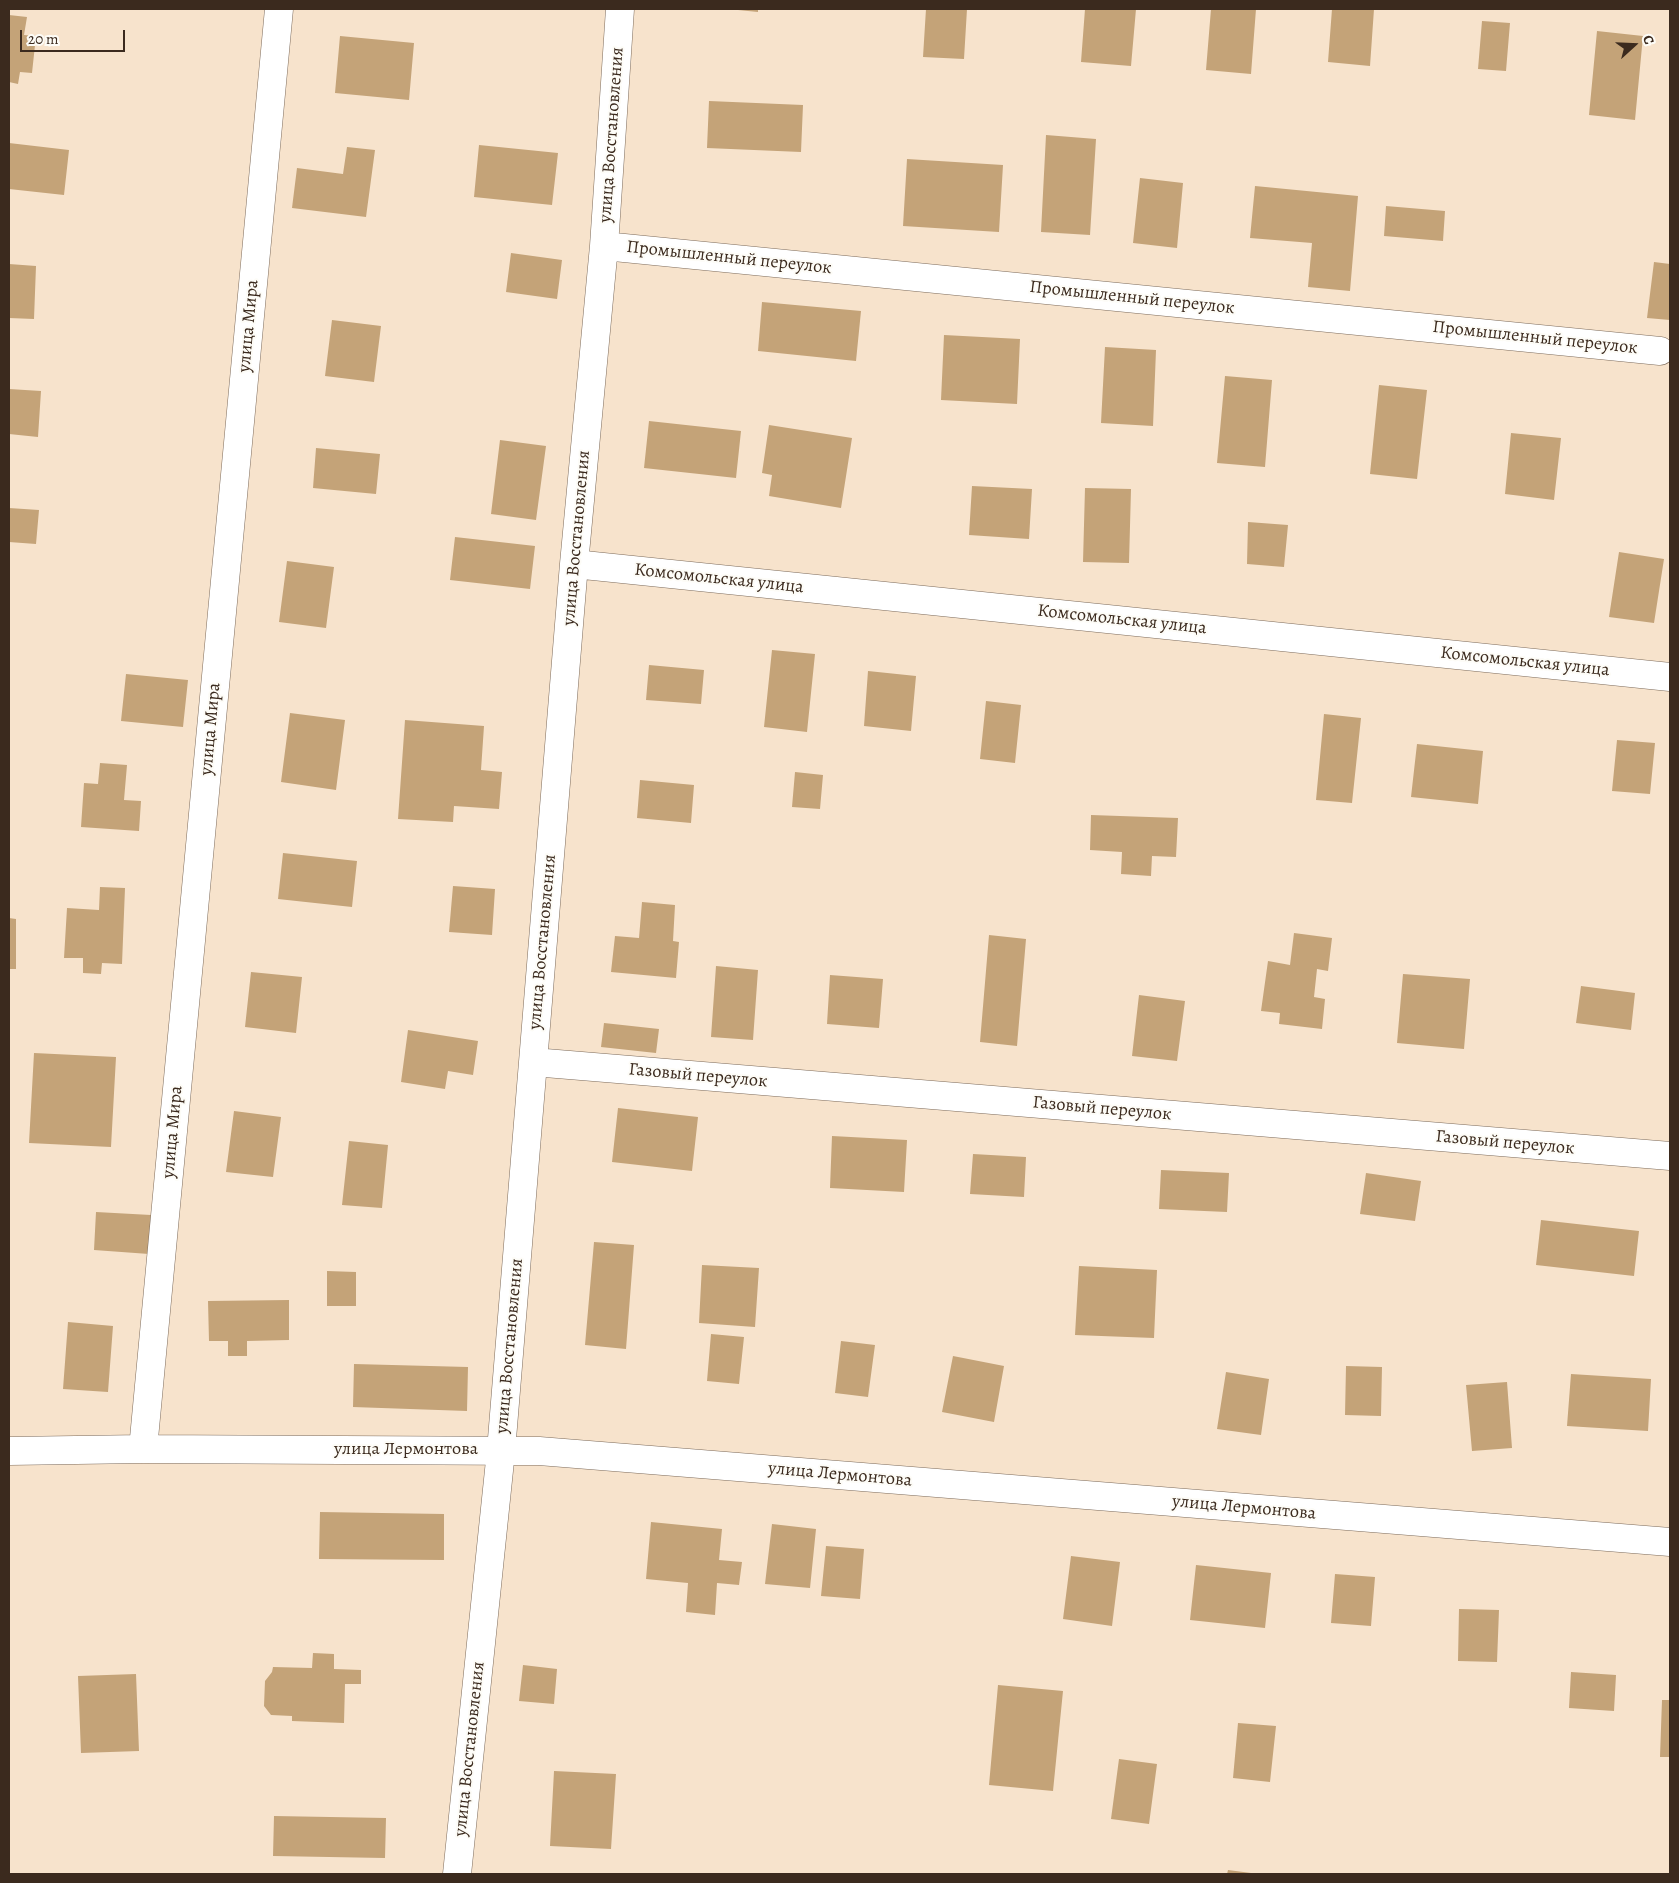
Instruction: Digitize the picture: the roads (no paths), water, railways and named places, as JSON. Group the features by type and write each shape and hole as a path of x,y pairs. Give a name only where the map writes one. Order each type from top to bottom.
{"street":[{"name":"улица Мира","path":"142,1449 279,9"},
{"name":"улица Восстановления","path":"457,1874 501,1451 574,564 604,246 620,9"},
{"name":"Промышленный переулок","path":"604,246 1660,351"},
{"name":"Комсомольская улица","path":"574,564 1670,676"},
{"name":"Газовый переулок","path":"533,1062 1670,1156"},
{"name":"улица Лермонтова","path":"9,1451 142,1449 549,1452 1670,1542"}]}
